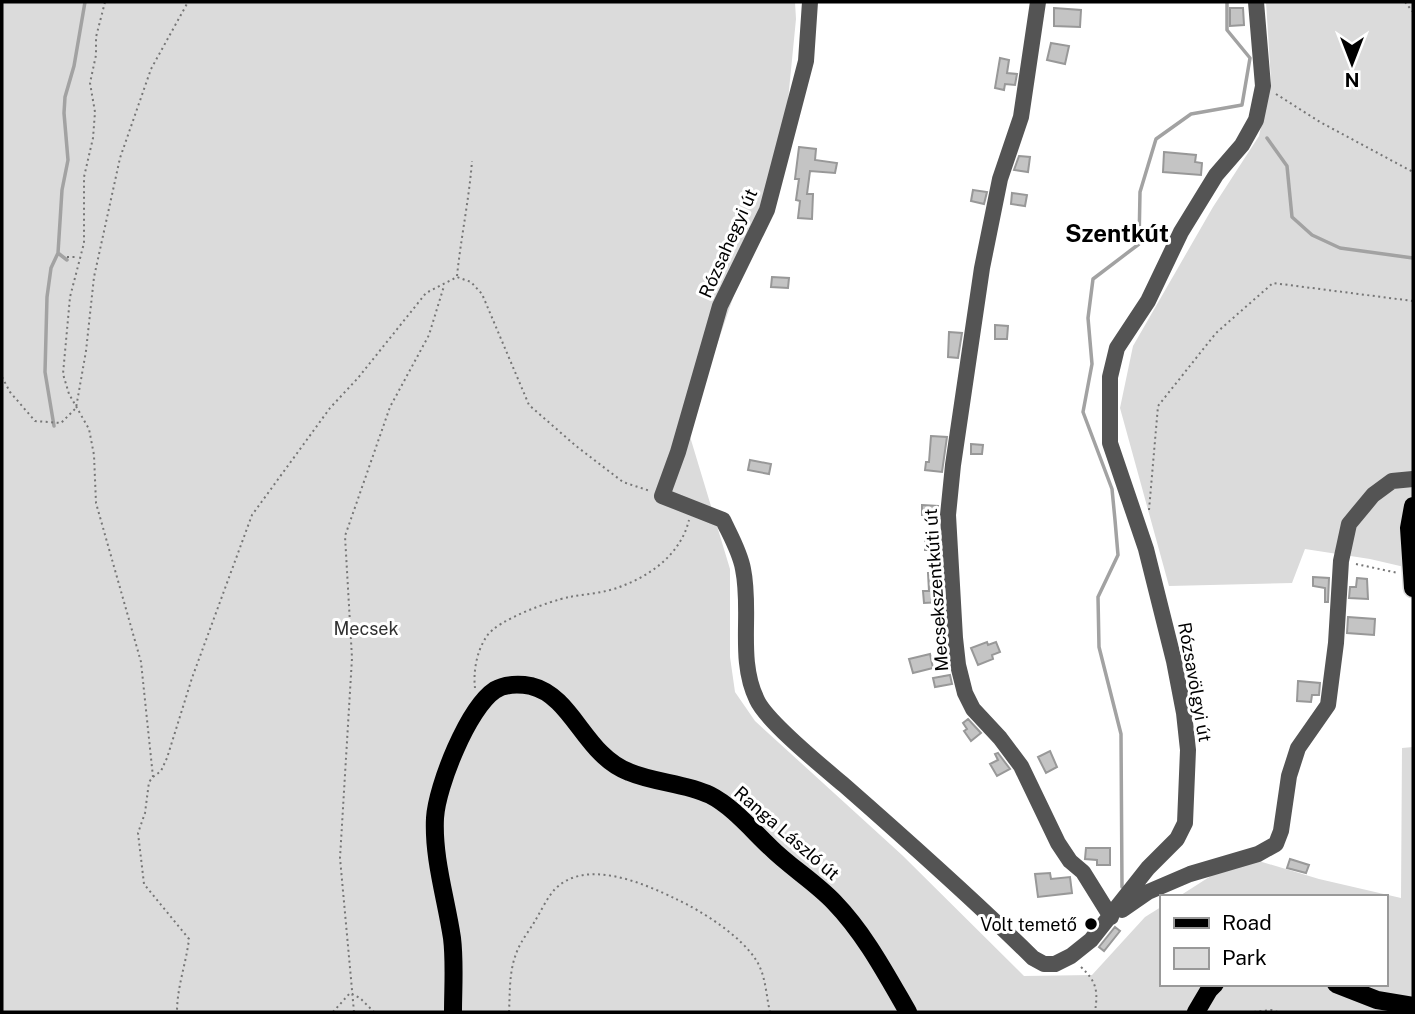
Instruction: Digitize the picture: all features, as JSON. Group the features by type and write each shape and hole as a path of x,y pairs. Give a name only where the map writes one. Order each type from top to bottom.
{"main road":[{"path":"1413,506 1409,528 1413,588"},
{"name":"Ranga László út","path":"453,1012 452,940 439,868 435,815 454,753 476,710 495,691 505,686 534,687 560,703 592,746 614,765 629,773 701,791 714,797 834,902 874,953 908,1012"},
{"path":"1196,1012 1213,986"},
{"path":"1341,986 1377,1000 1413,1006"}],"street":[{"name":"Rózsahegyi út","path":"662,496 678,452 720,306 770,199 806,61 810,2"},
{"name":"Mecsekszentkúti út","path":"1038,2 1021,117 1000,179 982,268 953,465 948,515 955,638 965,693 973,709 1021,766 1058,843 1070,861 1083,872 1111,918"},
{"name":"Rózsavölgyi út","path":"1070,956 1091,940 1111,918 1148,868 1177,839 1185,823 1188,750 1174,661 1146,549 1110,443 1110,377 1117,348 1148,301 1181,232 1216,176 1242,145 1256,120 1264,86 1256,2"},
{"path":"1111,918 1148,892 1190,874 1258,855 1276,844 1281,831 1289,776 1298,748 1328,705 1336,643 1341,561 1349,524 1373,495 1392,481 1413,479"},
{"path":"662,496 723,520 743,567 746,656 755,694 766,714 969,895 1033,958 1044,964 1055,964 1070,956"}],"path":[{"path":"104,2 90,83 95,112 93,138 84,177 84,243 70,297 63,373 69,394 89,429 94,455 96,503 141,662 153,777"},
{"path":"2,377 10,392 35,421 61,423 76,408 86,351 94,277 120,158 151,69 188,2"},
{"path":"1405,2 1413,12"},
{"path":"1264,86 1320,122 1413,172"},
{"path":"457,277 472,161"},
{"path":"66,257 79,258"},
{"path":"457,277 471,282 482,293 529,405 623,482 662,496"},
{"path":"177,1012 177,997 189,939 144,884 138,833 145,813 149,782 161,771 167,758 192,678 252,515 330,408 358,379 426,293 457,277"},
{"path":"1149,509 1158,406 1216,333 1273,283 1413,301"},
{"path":"354,1012 340,858 352,658 345,536 390,407 429,335 444,285"},
{"path":"476,710 474,679 477,658 487,635 518,615 565,598 621,587 641,577 666,561 678,545 688,526 692,508"},
{"path":"1341,561 1404,574 1405,586 1413,588"},
{"path":"509,1012 516,953 540,913 554,890 565,881 592,874 649,886 698,909 735,938 756,960 762,974 770,1012"},
{"path":"1070,956 1094,979 1097,997 1095,1012"},
{"path":"333,1012 351,993"},
{"path":"351,993 374,1012"},
{"path":"1254,1012 1278,1012"}],"green space":[{"name":"Mecsek","path":"2,2 795,2 796,19 783,151 688,430 730,569 730,657 735,692 755,721 902,855 1024,976 1092,975 1145,917 1160,908 1160,986 1387,986 1387,895 1181,895 1242,856 1319,879 1401,898 1402,748 1413,747 1413,1012 2,1012"},
{"path":"1266,2 1413,2 1413,569 1305,549 1292,583 1169,586 1120,408 1133,346 1213,207 1259,136 1271,81"}],"building":[{"path":"1054,8 1081,10 1080,27 1054,26"},
{"path":"1230,8 1243,8 1244,25 1230,26"},
{"path":"1051,43 1069,46 1065,64 1047,60"},
{"path":"1000,58 1009,60 1007,73 1017,74 1015,85 1005,84 1004,90 995,88"},
{"path":"799,147 816,149 815,160 837,163 835,173 810,171 807,194 813,194 812,219 798,218 800,201 796,200 799,179 795,179"},
{"path":"1164,152 1196,155 1195,162 1202,163 1201,175 1163,172"},
{"path":"1019,156 1030,157 1028,172 1014,170"},
{"path":"973,190 987,192 984,204 971,201"},
{"path":"1012,193 1027,195 1025,206 1011,204"},
{"path":"772,277 789,278 788,288 771,287"},
{"path":"995,325 1008,326 1007,339 995,339"},
{"path":"949,332 962,333 958,358 948,357"},
{"path":"931,436 947,437 942,472 925,470 926,462 929,462"},
{"path":"971,444 983,445 982,454 971,454"},
{"path":"750,460 771,464 769,474 748,470"},
{"path":"922,505 938,506 938,515 922,515"},
{"path":"925,538 939,538 940,550 925,550"},
{"path":"928,573 941,573 942,602 924,603 923,591 929,591"},
{"path":"1313,577 1329,578 1328,602 1325,602 1325,588 1313,586"},
{"path":"1357,578 1367,579 1368,599 1349,598 1350,587 1356,587"},
{"path":"1348,617 1375,619 1374,635 1347,633"},
{"path":"987,642 988,645 996,642 1000,652 992,655 993,659 978,665 971,648"},
{"path":"930,654 933,668 913,673 909,659"},
{"path":"950,675 952,684 935,687 933,678"},
{"path":"1298,681 1320,683 1319,695 1312,695 1311,702 1297,701"},
{"path":"968,719 981,733 971,741 964,731 967,729 963,723"},
{"path":"1050,751 1057,767 1046,773 1038,757"},
{"path":"998,753 1010,769 997,776 990,764 998,760 995,754"},
{"path":"1086,848 1110,848 1110,865 1097,865 1097,860 1085,859"},
{"path":"1290,859 1309,865 1306,873 1287,868"},
{"path":"1050,873 1051,879 1070,877 1072,893 1038,897 1035,874"},
{"path":"1115,927 1120,931 1104,951 1099,947"}],"waterway":[{"path":"54,426 45,372 47,297 51,268 58,253 62,190 68,160 65,97 74,66 85,2"},
{"path":"1122,887 1121,734 1099,647 1098,597 1118,555 1112,489 1083,412 1092,364 1088,318 1093,279 1139,244 1140,192 1156,139 1191,114 1242,105 1250,58 1227,30 1227,2"},
{"path":"1267,138 1287,166 1292,217 1312,235 1340,248 1413,258"},
{"path":"58,253 67,260"}],"place":[{"name":"Volt temető","path":"1091,924"}],"district":[{"name":"Szentkút","path":"1117,233"}]}
